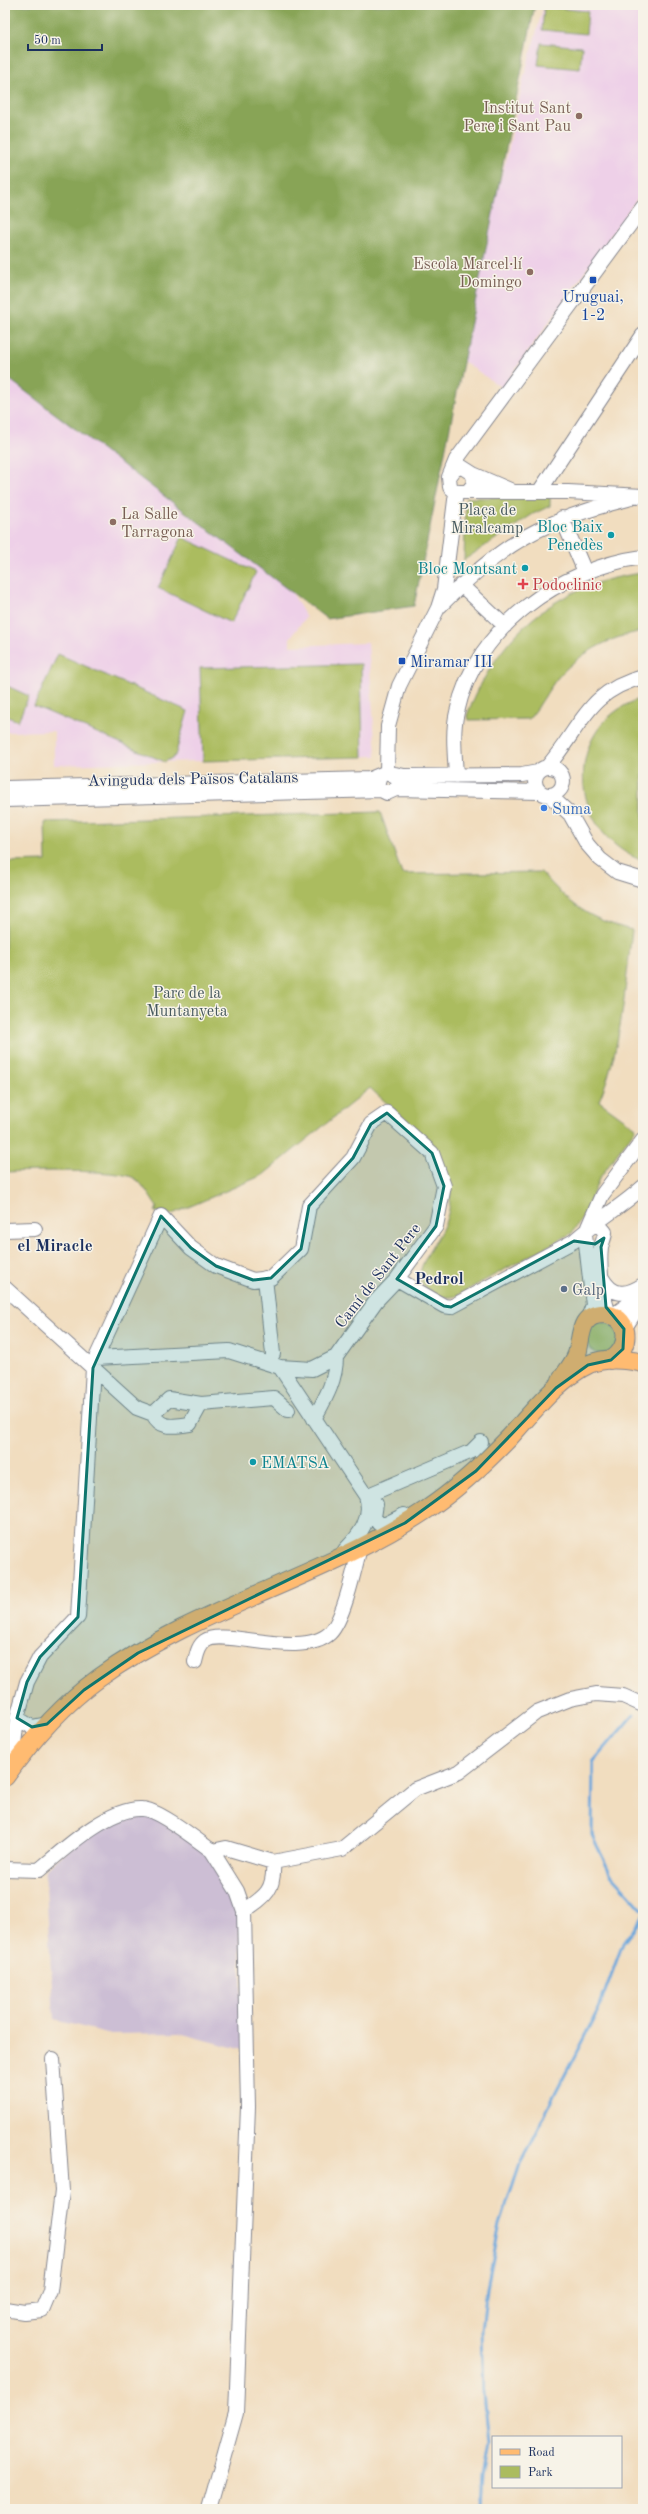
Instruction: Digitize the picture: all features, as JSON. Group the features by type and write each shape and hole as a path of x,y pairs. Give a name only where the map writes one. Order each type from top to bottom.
{"main road":[{"path":"5,1777 16,1762 22,1740 47,1724 89,1686 138,1654 166,1638 336,1558 361,1538 405,1524 448,1494 507,1440 556,1388 577,1355 580,1333 586,1320 597,1315 611,1316 625,1331 632,1344 643,1354"},
{"path":"556,1388 588,1365 606,1360 623,1349 625,1331"},
{"path":"579,1340 586,1354 606,1360 643,1363"}],"street":[{"path":"642,496 539,492 462,492 450,487 449,477 456,460 477,435 643,207"},
{"path":"539,492 643,334"},
{"path":"381,790 377,785 387,774 388,726 399,686 438,608 444,589 462,492 474,484 470,471 477,435"},
{"path":"449,477 455,469 462,467 514,492"},
{"path":"438,608 461,585 507,546 562,518 642,496"},
{"path":"562,518 585,572"},
{"path":"456,776 456,712 471,671 505,626 533,601 585,572 622,560 643,557"},
{"path":"461,585 505,626"},
{"path":"643,677 617,686 596,701 579,721 534,782 544,793 570,814 587,844 600,859 617,872 643,880"},
{"path":"387,774 399,783 396,790 544,793 559,790 563,780 558,770 543,769"},
{"name":"Avinguda dels Països Catalans","path":"5,788 370,779 387,774 456,776 522,775 543,769"},
{"name":"Avinguda dels Països Catalans","path":"5,800 381,790 387,793 396,790"},
{"name":"Camí de Sant Pere","path":"94,1363 229,1351 280,1367 312,1369 336,1357 376,1300 397,1279 436,1226 444,1186 432,1153 387,1114 371,1124 353,1158 309,1206 301,1250 271,1278 265,1278"},
{"path":"643,1140 607,1193 593,1233 601,1247 602,1278 606,1307 611,1316 643,1294"},
{"path":"397,1279 444,1306 451,1307 593,1233 643,1187"},
{"path":"607,1193 612,1204 627,1201"},
{"path":"586,1320 593,1305 593,1233 602,1195 607,1193"},
{"path":"22,1740 17,1718 27,1682 40,1656 78,1616 94,1363 161,1216 190,1248 216,1266 253,1280 265,1278 273,1354"},
{"path":"5,1230 35,1229"},
{"path":"602,1278 608,1289 614,1292 626,1293 643,1285"},
{"path":"5,1288 94,1363 138,1408 153,1414 157,1422 165,1427 190,1424 201,1404"},
{"path":"625,1331 643,1300"},
{"path":"314,1420 333,1384 336,1370 336,1357"},
{"path":"195,1662 198,1650 205,1640 217,1636 271,1644 316,1641 330,1633 345,1603 369,1508 366,1496 280,1367"},
{"path":"153,1414 169,1399 201,1404 274,1398 288,1410"},
{"path":"366,1496 472,1451 481,1442"},
{"path":"379,1524 375,1520 374,1514 385,1487"},
{"path":"361,1538 369,1525 386,1524 448,1494"},
{"path":"212,1850 226,1848 250,1853 273,1862 342,1849 415,1789 459,1772 537,1712 570,1699 596,1694 623,1696 643,1705"},
{"path":"17,1718 32,1727 47,1724"},
{"path":"5,1868 39,1870 94,1825 129,1810 143,1808 171,1822 212,1850 237,1891 244,1911 248,2107 236,2413 209,2509"},
{"path":"244,1911 261,1900 270,1890 274,1877 273,1862"},
{"path":"5,2310 24,2312 42,2310 50,2291 62,2191 53,2059"}],"highlighted area":[{"path":"387,1113 432,1153 444,1186 436,1226 397,1279 444,1306 451,1307 574,1241 595,1244 604,1238 601,1247 606,1307 624,1329 623,1349 611,1360 588,1365 556,1388 476,1471 405,1523 138,1653 84,1690 47,1724 32,1727 17,1718 27,1682 40,1657 78,1617 93,1368 161,1216 191,1248 216,1266 253,1280 271,1278 301,1249 309,1206 353,1158 371,1124"}],"shaded area":[{"path":"544,5 643,5 643,190 502,388 453,354 508,152 523,80"},
{"name":"La Salle Tarragona","path":"5,289 283,577 306,617 290,638 290,646 368,643 376,756 54,765 54,731 5,732"},
{"path":"139,1813 156,1818 206,1851 239,1907 243,2050 179,2033 111,2034 54,2020 45,1870 88,1833"}],"green space":[{"path":"5,5 535,5 414,606 327,619 5,376"},
{"path":"544,7 588,11 586,34 542,30"},
{"path":"541,43 582,47 580,69 538,65"},
{"name":"Plaça de Miralcamp","path":"550,496 550,506 533,514 464,560 466,498"},
{"path":"182,537 256,572 231,623 158,588"},
{"path":"643,573 643,631 606,642 594,648 573,663 555,681 529,719 469,720 467,715 480,686 495,660 513,638 534,618 557,601 583,588 612,579"},
{"path":"58,654 188,711 175,756 165,762 34,706"},
{"path":"361,664 363,757 203,761 200,668"},
{"path":"5,685 29,696 18,721 5,716"},
{"path":"643,698 643,861 617,847 599,827 587,803 583,778 587,752 598,730 617,711"},
{"name":"Parc de la Muntanyeta","path":"380,812 402,874 541,872 571,902 581,909 603,921 632,930 625,995 618,1038 607,1080 599,1101 636,1128 599,1179 585,1213 572,1233 456,1296 444,1297 432,1292 423,1284 420,1278 420,1272 425,1259 445,1223 450,1201 448,1182 441,1163 430,1146 401,1116 370,1088 263,1175 170,1215 166,1212 155,1212 157,1207 144,1187 134,1178 125,1175 72,1171 5,1172 5,862 46,861 45,822"},
{"path":"599,1322 605,1322 615,1329 618,1338 617,1344 611,1351 605,1354 599,1354 589,1347 586,1341 586,1335 593,1325"}],"waterway":[{"path":"633,1715 593,1762 592,1835 611,1875 643,1910"},
{"path":"481,2509 483,2477 489,2445 484,2393 482,2331 487,2288 500,2224 521,2161 599,2008 623,1943 643,1916"}],"place":[{"name":"Institut Sant Pere i Sant Pau","path":"579,116"},
{"name":"Escola Marcel·lí Domingo","path":"530,272"},
{"name":"Uruguai, 1-2","path":"593,280"},
{"name":"La Salle Tarragona","path":"113,522"},
{"name":"Bloc Baix Penedès","path":"611,535"},
{"name":"Bloc Montsant","path":"525,568"},
{"name":"Podoclinic","path":"523,584"},
{"name":"Miramar III","path":"402,661"},
{"name":"Suma","path":"544,808"},
{"name":"Galp","path":"564,1289"},
{"name":"EMATSA","path":"253,1462"}],"district":[{"name":"el Miracle","path":"55,1245"},
{"name":"Pedrol","path":"439,1278"}]}
